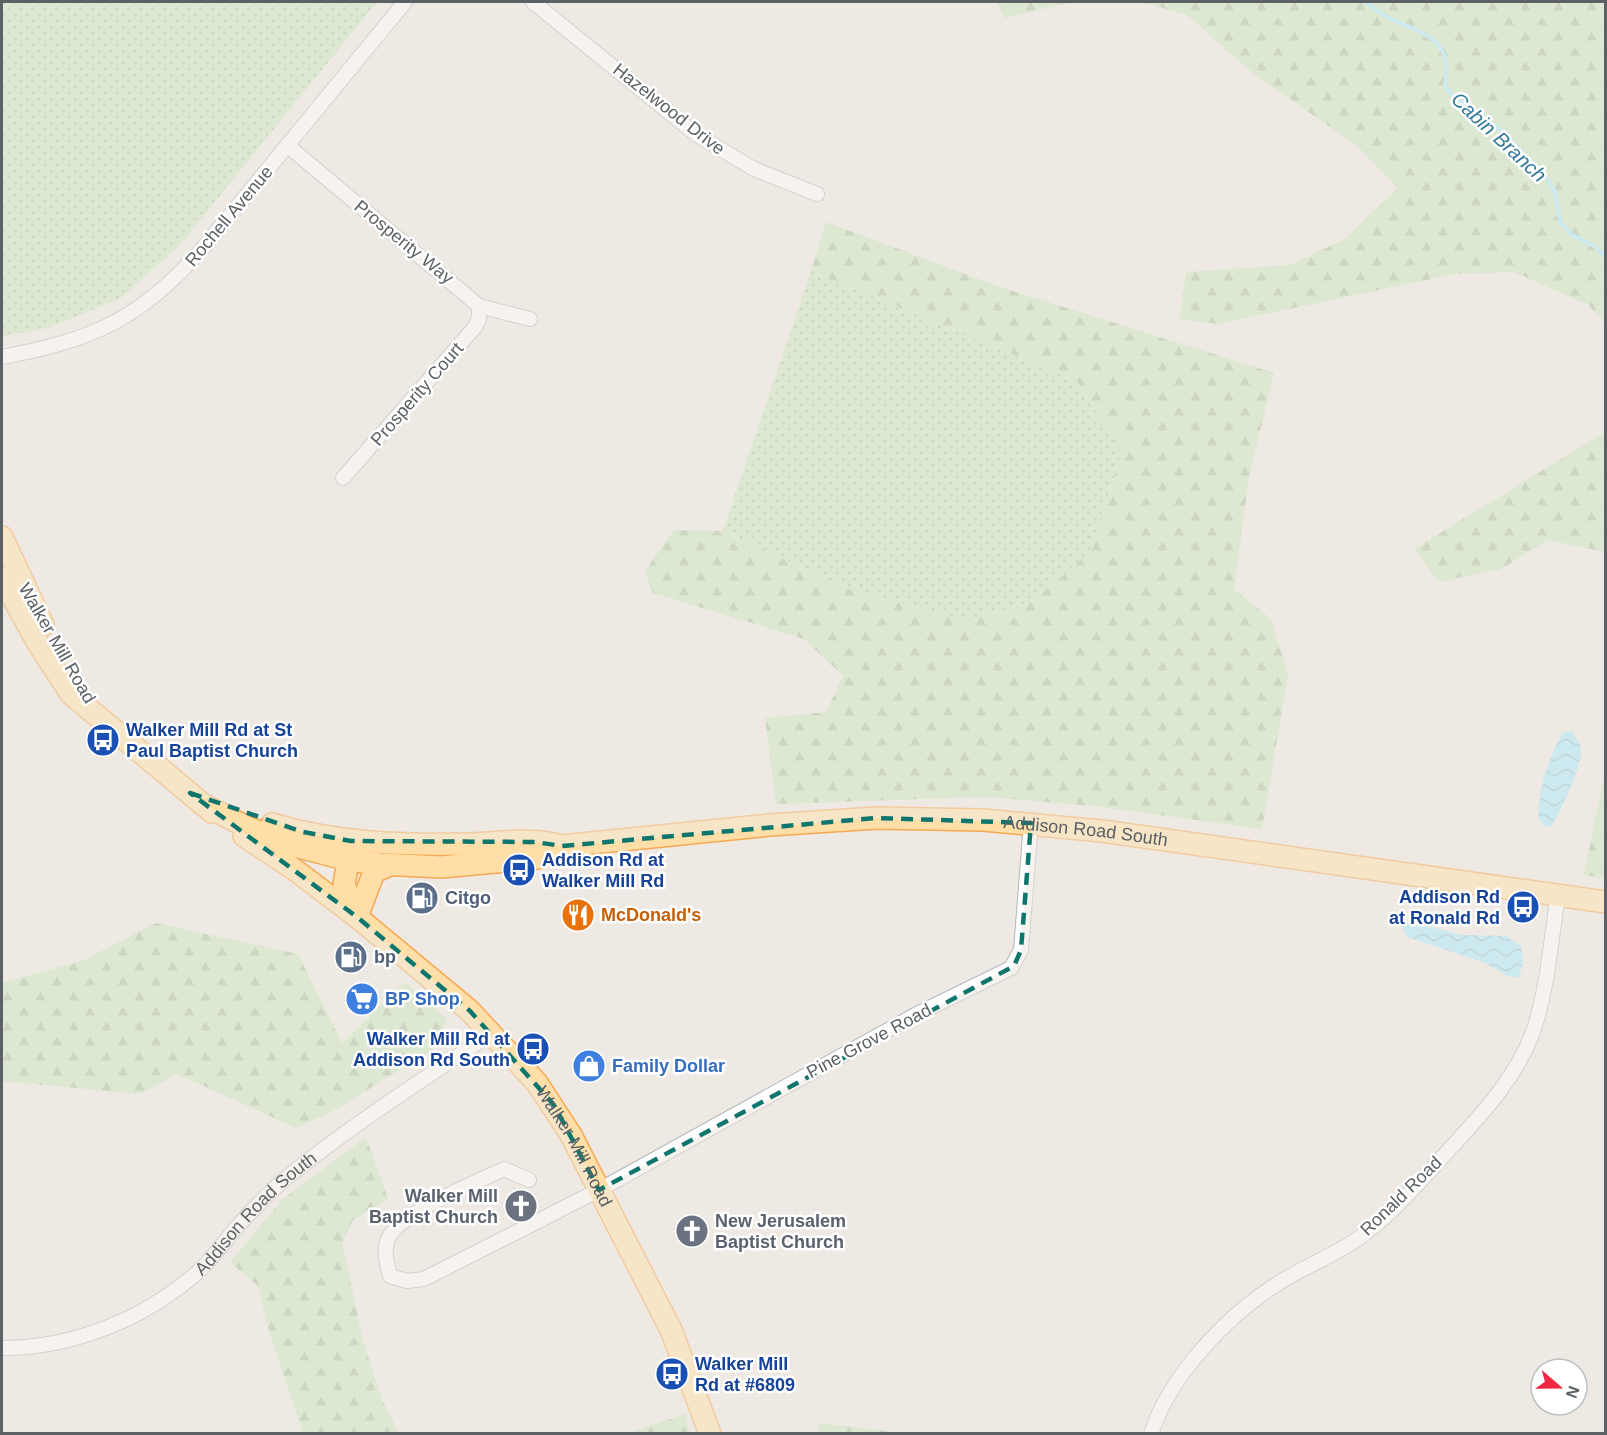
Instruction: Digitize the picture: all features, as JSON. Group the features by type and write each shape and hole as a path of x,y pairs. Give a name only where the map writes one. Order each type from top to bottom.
{"main road":[{"name":"Walker Mill Road","path":"2,537 33,605 98,715"},
{"name":"Walker Mill Road","path":"2,578 39,645 71,694 196,799 357,917 470,1011 520,1062 554,1105 671,1330 710,1434"},
{"name":"Addison Road South","path":"196,799 249,828 290,844 349,850 418,844 543,842 562,846 770,825 876,818 1031,823 1605,902"},
{"name":"Addison Road South","path":"349,850 390,865 441,867 537,858 562,846"},
{"name":"Walker Mill Road","path":"349,850 344,885 357,917"},
{"path":"357,917 374,872 390,865"}],"street":[{"name":"Rochell Avenue","path":"2,357 82,338 111,326 150,301 186,268 405,2"},
{"name":"Hazelwood Drive","path":"533,2 706,141 754,169 818,194"},
{"name":"Prosperity Way","path":"288,146 479,306 530,319"},
{"name":"Prosperity Court","path":"343,478 475,327 479,319 479,306"},
{"name":"Pine Grove Road","path":"529,1180 504,1169 435,1202 396,1226 388,1239 385,1255 390,1276 407,1281 424,1280 599,1190 917,1014 1014,966 1021,950 1031,823"},
{"name":"Ronald Road","path":"1151,1434 1171,1389 1188,1366 1228,1324 1275,1285 1354,1241 1368,1230 1404,1198 1493,1101 1513,1072 1533,1030 1544,987 1558,895"},
{"name":"Addison Road South","path":"2,1348 19,1348 71,1339 125,1320 158,1302 201,1269 266,1196 300,1167 357,1124 492,1033"}],"highlighted area":[{"path":"190,793 303,832 351,841 535,842 562,846 876,818 1031,823 1021,950 1014,966 599,1190 554,1105 470,1011 357,917"}],"green space":[{"path":"2,2 377,2 179,246 121,298 48,328 2,336"},
{"path":"998,2 1072,2 1004,18"},
{"path":"1142,2 1605,2 1605,322 1588,305 1514,272 1455,274 1218,324 1180,319 1186,272 1290,265 1343,240 1398,188 1356,145 1255,75 1187,15"},
{"path":"826,222 1000,287 1274,373 1249,477 1234,589 1271,619 1288,674 1262,829 1094,806 987,797 776,804 765,718 826,712 843,676 804,639 653,593 645,571 674,530 723,531 849,589 969,621 1033,601 1089,553 1122,452 1077,381 811,271"},
{"path":"811,271 1077,381 1122,452 1089,553 1033,601 969,621 849,589 723,531"},
{"path":"1605,432 1605,552 1548,540 1501,569 1439,582 1414,549"},
{"path":"1605,772 1605,879 1584,875"},
{"path":"156,923 298,954 342,1043 405,982 447,1019 433,1049 335,1110 296,1128 177,1074 140,1094 2,1081 2,983 84,960"},
{"path":"366,1137 388,1199 353,1220 342,1242 363,1341 382,1400 399,1433 303,1433 270,1335 258,1286 230,1262 283,1199"},
{"path":"685,1414 689,1433 629,1433"},
{"path":"819,1423 903,1433 818,1433"}],"water":[{"path":"1571,731 1581,749 1578,768 1551,827 1544,826 1538,818 1545,774 1562,733"},
{"path":"1413,923 1463,935 1507,936 1521,946 1523,962 1519,977 1510,977 1483,962 1407,937 1401,926"}],"waterway":[{"name":"Cabin Branch","path":"1367,2 1379,12 1433,41 1442,51 1447,65 1445,85 1453,96 1499,129 1544,174 1554,190 1561,223 1572,235 1594,246 1606,257"}],"place":[{"name":"Walker Mill Rd at St Paul Baptist Church","path":"103,740"},
{"name":"Addison Rd at Walker Mill Rd","path":"519,870"},
{"name":"Citgo","path":"422,898"},
{"name":"Addison Rd at Ronald Rd","path":"1523,907"},
{"name":"McDonald's","path":"578,915"},
{"name":"bp","path":"351,957"},
{"name":"BP Shop","path":"362,999"},
{"name":"Walker Mill Rd at Addison Rd South","path":"533,1049"},
{"name":"Family Dollar","path":"589,1066"},
{"name":"Walker Mill Baptist Church","path":"521,1206"},
{"name":"New Jerusalem Baptist Church","path":"692,1231"},
{"name":"Walker Mill Rd at #6809","path":"672,1374"}]}
